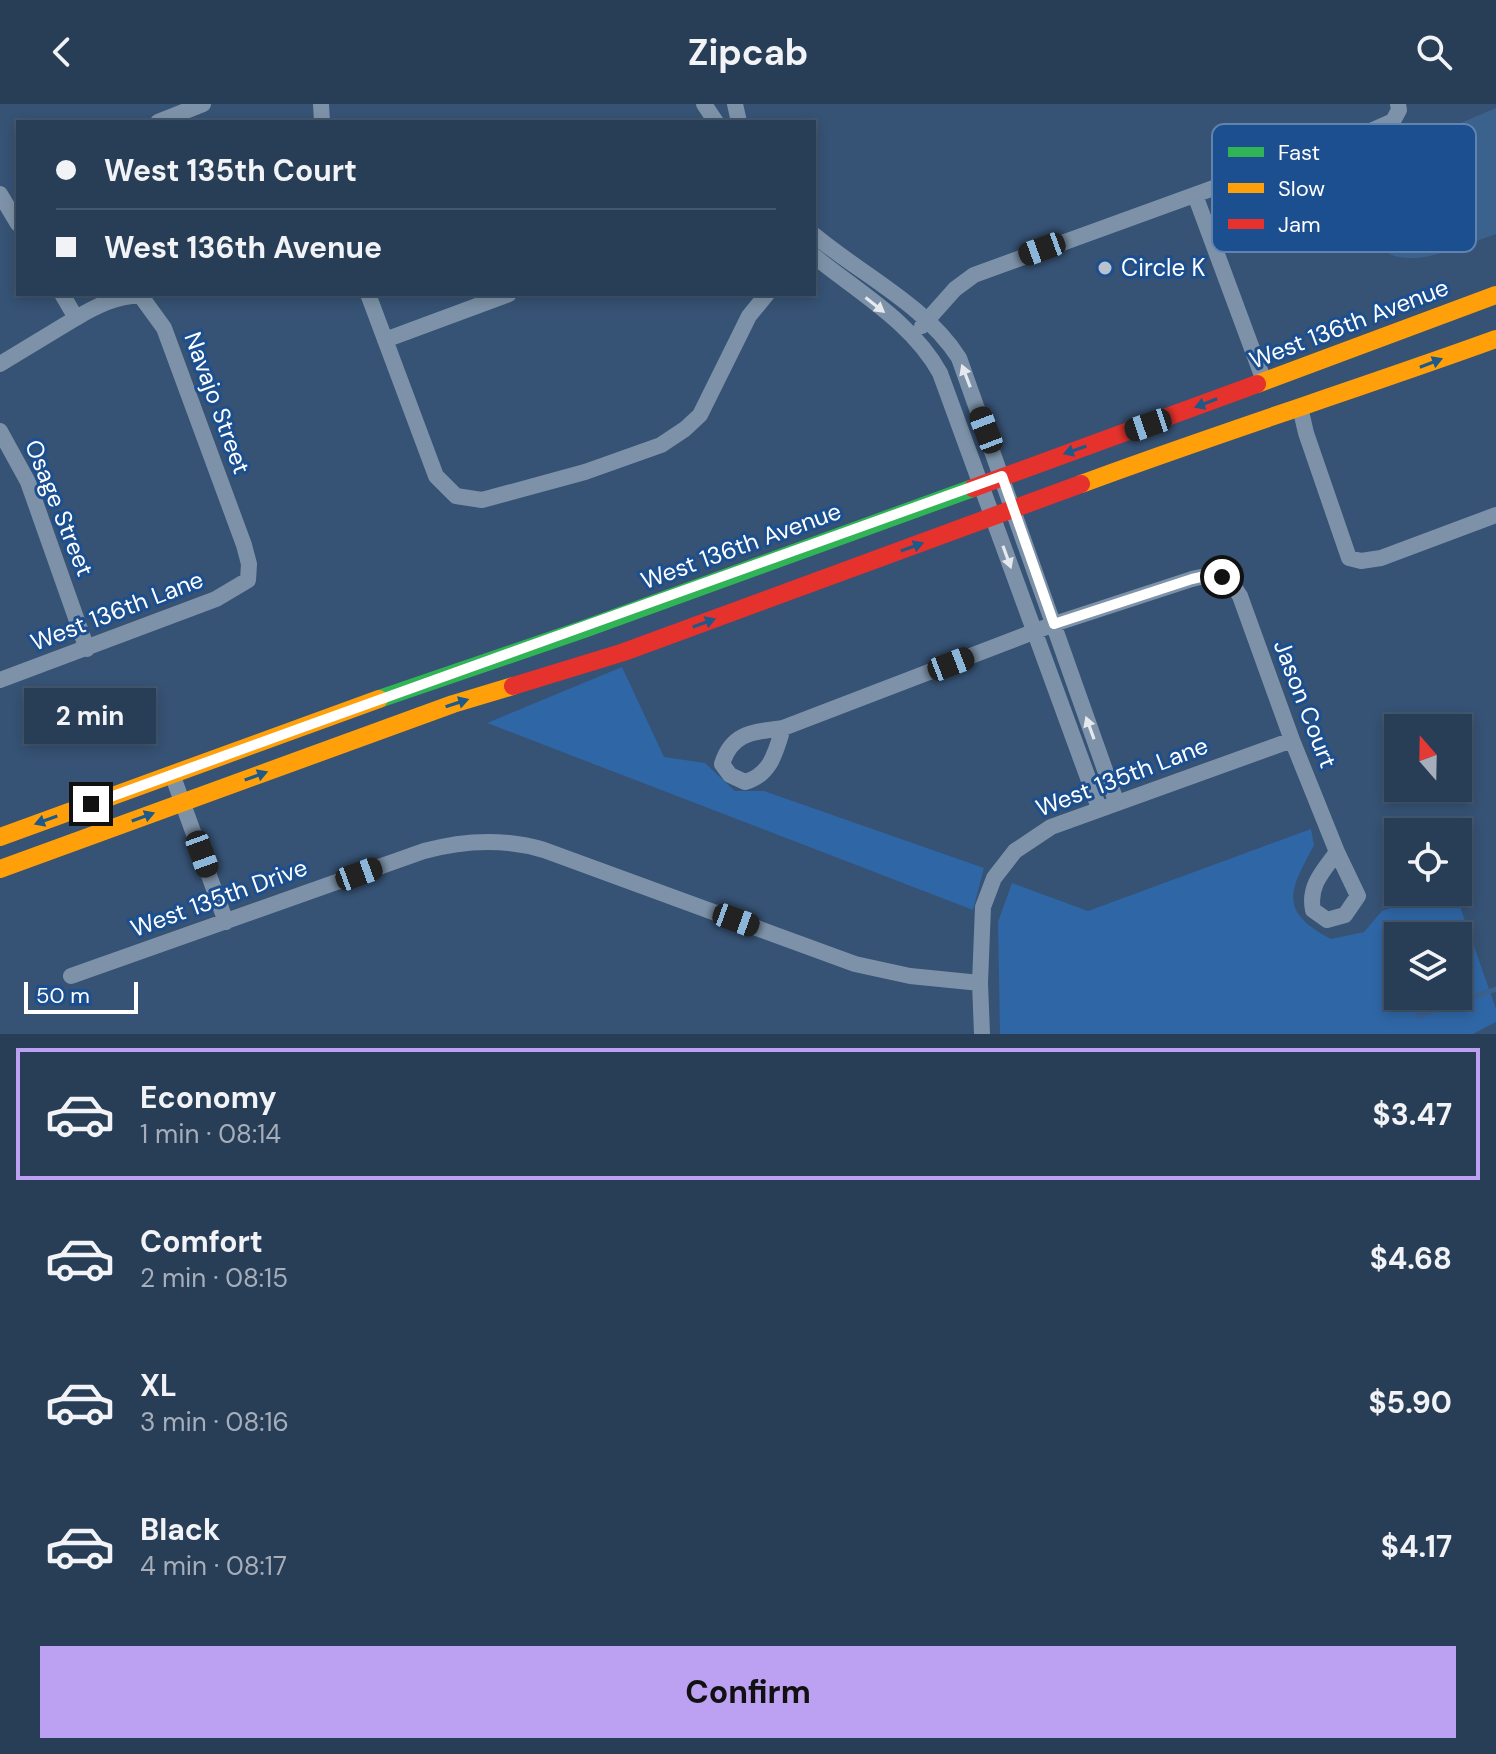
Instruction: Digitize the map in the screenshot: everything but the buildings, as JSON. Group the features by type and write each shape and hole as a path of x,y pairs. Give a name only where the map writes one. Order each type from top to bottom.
{"main road":[{"name":"West 136th Avenue","path":"0,837 441,676 569,634 1496,295"},
{"path":"0,869 453,704 624,652 1214,435 1496,339"},
{"path":"1300,407 1346,349"},
{"path":"1214,435 1264,381"}],"street":[{"path":"163,120 203,104"},
{"path":"1386,124 1393,121 1399,110 1398,104"},
{"path":"913,336 955,289 974,275 1212,189"},
{"path":"1195,195 1212,241"},
{"path":"6,203 16,220"},
{"path":"816,237 927,320 946,338 959,358 1116,801"},
{"path":"1216,252 1264,381"},
{"path":"816,258 913,336 931,356 940,373 1099,808"},
{"path":"0,364 76,318 63,296"},
{"name":"Navajo Street","path":"76,318 105,301 132,296"},
{"name":"Navajo Street","path":"141,296 164,328 244,545 249,564 248,580"},
{"path":"369,296 436,476 456,496 482,500 557,480 661,445 685,429 700,415 749,316 765,296"},
{"path":"385,340 504,296"},
{"path":"1300,407 1349,558 1361,561 1381,558 1496,515"},
{"name":"Osage Street","path":"0,431 28,482 87,649"},
{"name":"Jason Court","path":"1054,624 1192,579 1214,574 1230,582 1240,596 1337,852"},
{"name":"West 136th Lane","path":"0,680 216,599 248,580"},
{"path":"783,728 1054,624"},
{"name":"West 135th Lane","path":"982,1034 980,983 983,907 994,878 1015,851 1039,833 1116,801 1292,740"},
{"path":"172,774 226,922"},
{"name":"West 135th Drive","path":"71,976 424,851 463,843 511,843 544,850 855,964 910,976 980,983"}],"shaded area":[{"path":"1496,108 1496,234 1476,241 1476,124 1458,124"},
{"path":"1388,252 1445,252 1407,258"},
{"path":"622,667 664,757 705,763 735,791 764,791 984,868 973,910 487,723"},
{"path":"1311,829 1314,845 1299,875 1293,898 1302,919 1331,939 1364,932 1382,911 1395,906 1460,906 1466,922 1384,922 1384,1010 1472,1010 1472,941 1496,1009 1496,1022 1473,1034 1000,1034 998,922 1012,883 1088,911"}],"waterway":[{"path":"1417,1016 1496,989"}],"traffic: fast":[{"path":"379,699 584,629 973,488"}],"traffic: slow":[{"path":"1257,384 1496,295"},
{"path":"1081,484 1496,339"},
{"path":"0,869 453,704 513,686"},
{"path":"0,837 379,699"}],"traffic: jam":[{"path":"973,488 1257,384"},
{"path":"513,686 624,652 1081,484"}],"place":[{"name":"Circle K","path":"1105,268"}],"route":[{"path":"91,804 1002,476 1054,624 1206,575 1222,577"}]}
